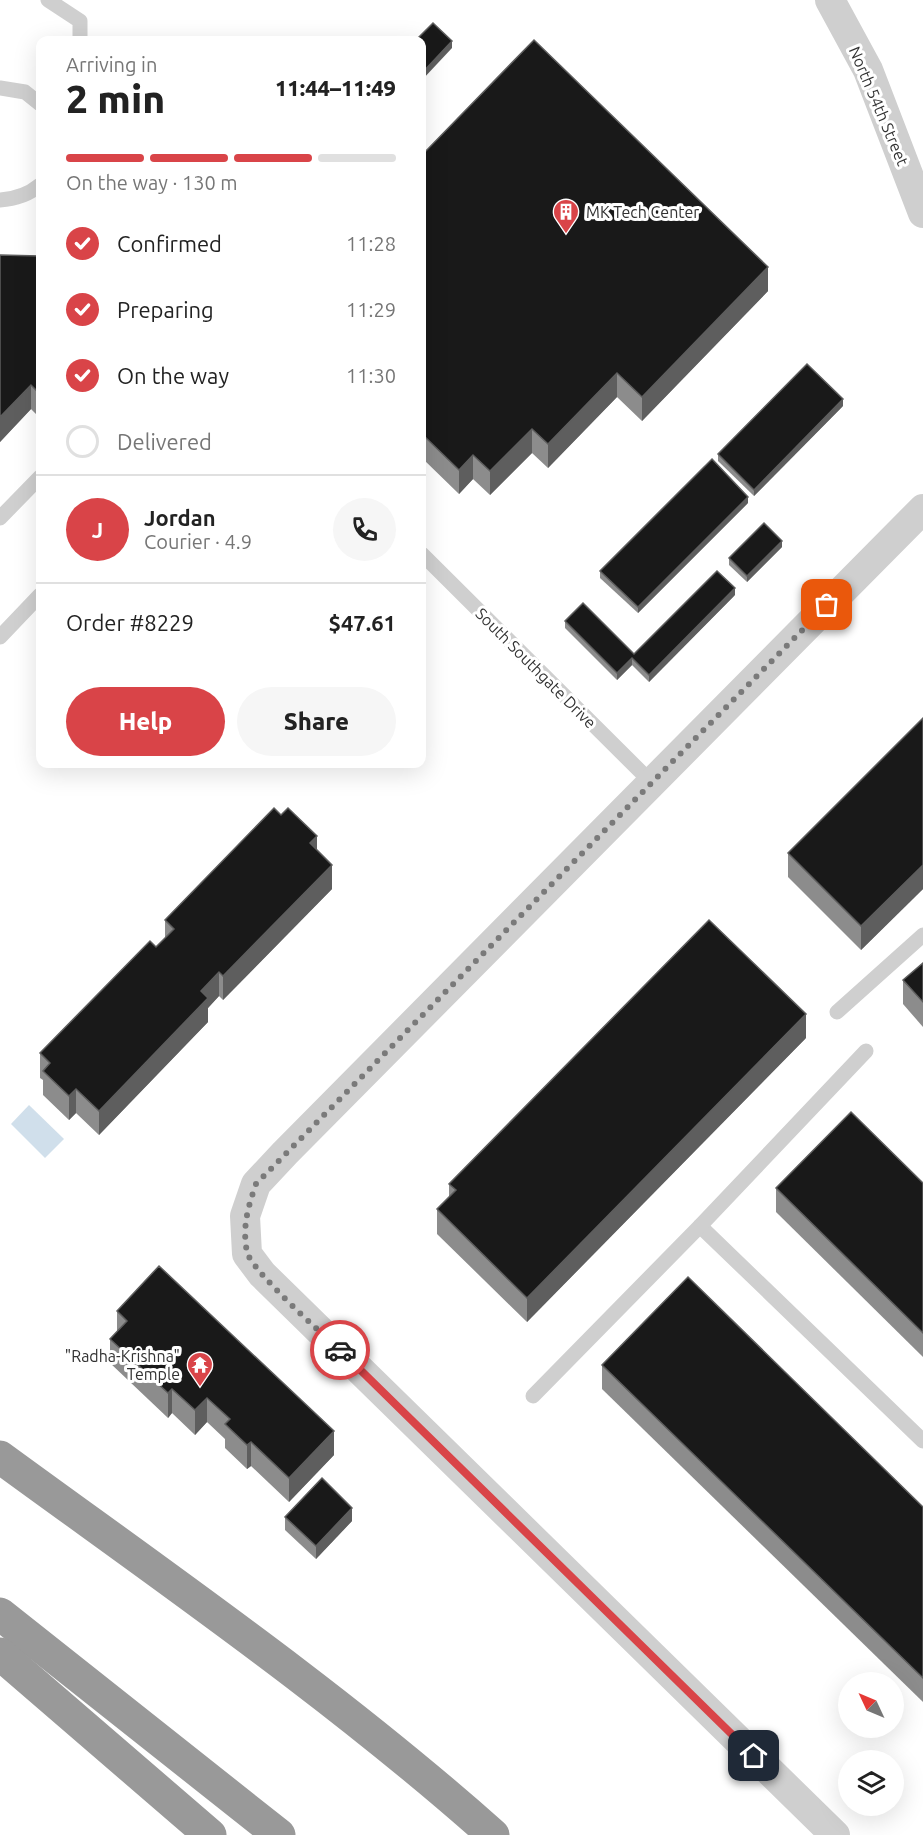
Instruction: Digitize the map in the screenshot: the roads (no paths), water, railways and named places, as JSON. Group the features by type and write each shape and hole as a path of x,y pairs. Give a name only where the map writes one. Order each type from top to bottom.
{"highway":[{"path":"0,1457 297,1675 424,1774 493,1835"},
{"path":"0,1614 279,1835"},
{"path":"0,1654 210,1835"}],"street":[{"name":"North 54th Street","path":"830,0 868,70 923,213"},
{"path":"835,1835 262,1274 248,1254 245,1216 256,1184 923,508"}],"lane":[{"path":"48,0 80,21 80,36"},
{"path":"1,87 25,92 36,101"},
{"path":"0,200 17,198 36,188"},
{"path":"0,518 36,481"},
{"name":"South Southgate Drive","path":"426,558 651,782"},
{"path":"0,638 36,599"},
{"path":"837,1012 923,935"},
{"path":"533,1396 700,1226 866,1051"},
{"path":"700,1226 923,1441"}],"water":[{"path":"29,1105 64,1139 45,1158 11,1124"}],"place":[{"name":"MK Tech Center","path":"566,235"},
{"name":"\"Radha-Krishna\" Temple","path":"200,1388"}]}
